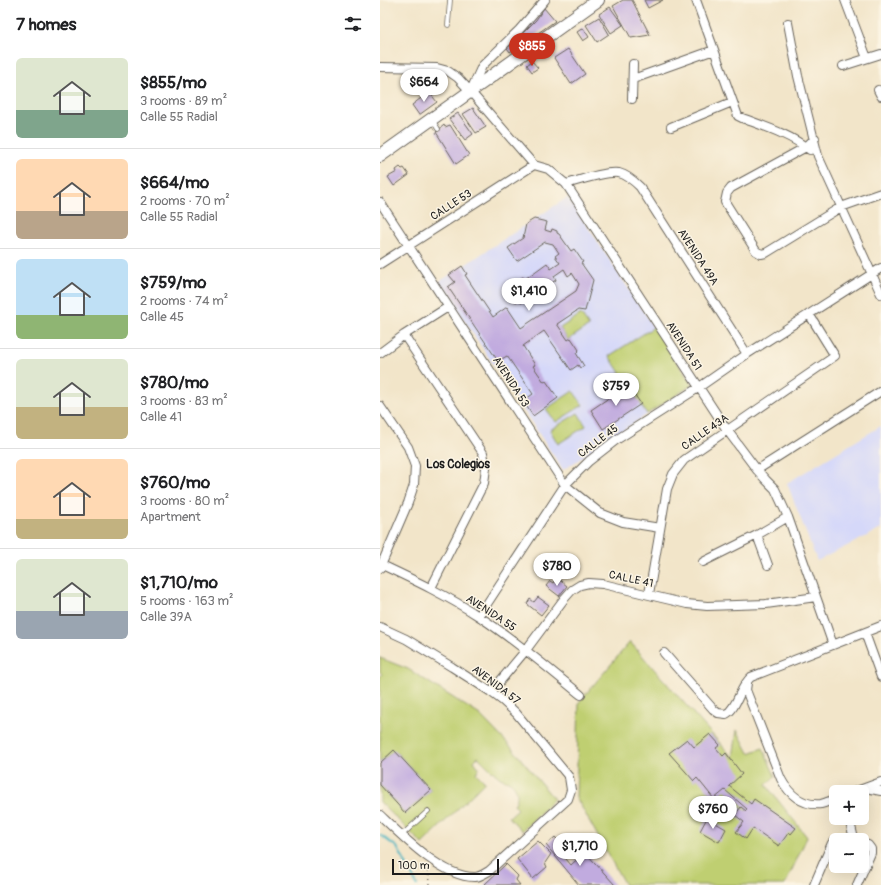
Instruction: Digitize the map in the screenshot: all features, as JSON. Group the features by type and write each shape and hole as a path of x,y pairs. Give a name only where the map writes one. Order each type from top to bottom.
{"main road":[{"path":"380,156 598,0"}],"street":[{"path":"470,91 482,66 519,30 544,0"},
{"path":"696,0 738,116 779,131 818,156"},
{"path":"845,0 867,58"},
{"path":"788,23 798,76 815,138 818,156 881,294"},
{"path":"633,79 714,50"},
{"path":"843,66 881,54"},
{"path":"632,99 633,64"},
{"name":"AVENIDA 51","path":"380,67 437,68 448,71 458,78 470,91 534,165 548,169 566,184 698,388 757,470 775,489 788,517 833,645"},
{"path":"671,127 732,102"},
{"path":"815,138 806,147 731,188 727,193 725,202 756,251 761,254 766,253 841,208 881,193"},
{"name":"CALLE 53","path":"380,264 534,165"},
{"name":"AVENIDA 49A","path":"566,184 610,173 619,174 633,180 640,187 747,354"},
{"name":"AVENIDA 53","path":"380,202 565,485 600,513 624,522 660,528"},
{"name":"CALLE 45","path":"479,616 565,485 589,460 616,440 881,268"},
{"path":"380,353 404,335 448,307"},
{"name":"CALLE 43A","path":"650,594 667,489 673,474 684,460 835,356 809,314"},
{"path":"404,335 483,453 486,468 484,483 431,588"},
{"path":"757,470 881,391"},
{"path":"380,406 408,447 415,466 414,486 380,566"},
{"path":"703,562 758,535 788,517"},
{"path":"758,535 768,565"},
{"name":"AVENIDA 55","path":"380,566 431,588 479,616 526,650 581,695"},
{"name":"CALLE 41","path":"491,692 526,650 564,599 572,590 580,585 589,583 603,584 687,604 706,606 766,604 816,597"},
{"path":"664,652 713,709 720,714 726,714 731,711 741,690 751,677 881,626"},
{"name":"AVENIDA 57","path":"380,627 406,639 491,692 516,713 569,777 571,790 568,799 489,871 477,877 462,876 443,867 428,857"},
{"path":"865,633 881,677"},
{"path":"747,683 746,690 781,779 787,789 795,797 806,803 821,804 829,801"},
{"path":"869,787 881,782"},
{"path":"869,789 881,792"},
{"path":"380,815 401,835 428,857"},
{"path":"869,846 871,853 869,858"},
{"path":"814,885 829,850"},
{"path":"857,885 862,873"}],"lane":[{"path":"448,26 450,0"},
{"path":"431,119 438,129"},
{"path":"401,835 428,810"}],"path":[{"path":"428,857 429,885"}],"shaded area":[{"path":"568,197 692,385 563,470 439,282"},
{"path":"881,426 881,529 817,561 787,483"}],"green space":[{"path":"581,314 589,326 568,340 560,328"},
{"path":"654,327 692,385 647,414 609,356"},
{"path":"573,391 583,405 556,422 546,409"},
{"path":"578,413 586,426 558,444 550,430"},
{"path":"630,642 733,758 737,730 749,753 763,748 775,776 766,785 807,837 785,885 625,885 576,797 579,702"},
{"path":"380,658 408,669 480,715 512,748 554,799 522,831 509,817 518,809 514,805 517,796 515,787 510,782 499,777 478,757 474,761 479,768 476,773 485,782 422,844 380,802 380,785 405,813 431,790 394,750 380,763 380,677 382,674 380,672"}],"building":[{"path":"623,0 632,0 650,35 631,38 613,6"},
{"path":"644,0 663,0 648,8"},
{"path":"610,7 623,25 611,33 599,14"},
{"path":"544,8 555,21 528,40 523,33 536,20"},
{"path":"599,17 609,34 597,42 586,25"},
{"path":"583,28 589,37 583,41 577,32"},
{"path":"523,36 527,41 510,52 507,48"},
{"path":"568,49 585,74 571,84 554,58"},
{"path":"532,61 538,68 532,72 527,65"},
{"path":"429,92 437,102 419,115 412,105"},
{"path":"473,108 486,127 476,133 463,114"},
{"path":"458,113 473,134 465,140 449,119"},
{"path":"444,125 445,127 450,125 469,155 456,164 436,132"},
{"path":"400,167 402,169 404,168 409,175 394,186 388,177 397,172 396,170"},
{"path":"534,219 547,222 545,230 551,232 552,229 557,231 571,251 574,249 583,262 581,263 593,280 585,311 578,310 557,324 568,340 571,338 579,350 576,353 584,366 580,368 578,365 571,370 544,331 523,346 535,365 533,366 558,398 533,416 523,401 533,394 507,356 498,361 448,287 455,282 449,275 462,266 467,274 465,275 493,317 507,307 521,328 576,291 579,284 572,273 568,276 564,269 554,276 556,280 521,303 519,300 516,302 511,297 510,293 513,291 511,288 514,286 513,284 523,277 525,279 547,263 551,269 560,263 555,256 559,253 553,244 545,242 517,261 508,248 523,238 526,224"},
{"path":"628,385 641,404 603,429 591,410"},
{"path":"557,578 567,586 559,596 546,586 550,581 553,583"},
{"path":"538,597 549,605 541,615 527,604 530,599 534,602"},
{"path":"710,734 720,745 716,748 723,756 726,753 742,774 729,786 751,804 754,799 796,828 791,834 789,832 779,846 753,828 746,839 736,832 744,822 735,815 741,807 746,811 747,809 725,790 714,799 697,778 694,781 669,753 687,739 694,747"},
{"path":"394,750 431,790 405,813 380,785 380,763"},
{"path":"707,818 726,829 719,842 700,831"},
{"path":"555,837 564,847 561,853 571,865 585,852 615,885 579,885 546,845"},
{"path":"538,841 551,854 545,863 547,867 533,879 517,859"},
{"path":"506,864 518,876 516,880 520,885 484,885"}],"waterway":[{"path":"380,835 397,847 417,885"}],"district":[{"name":"Los Colegios","path":"458,464"}]}
